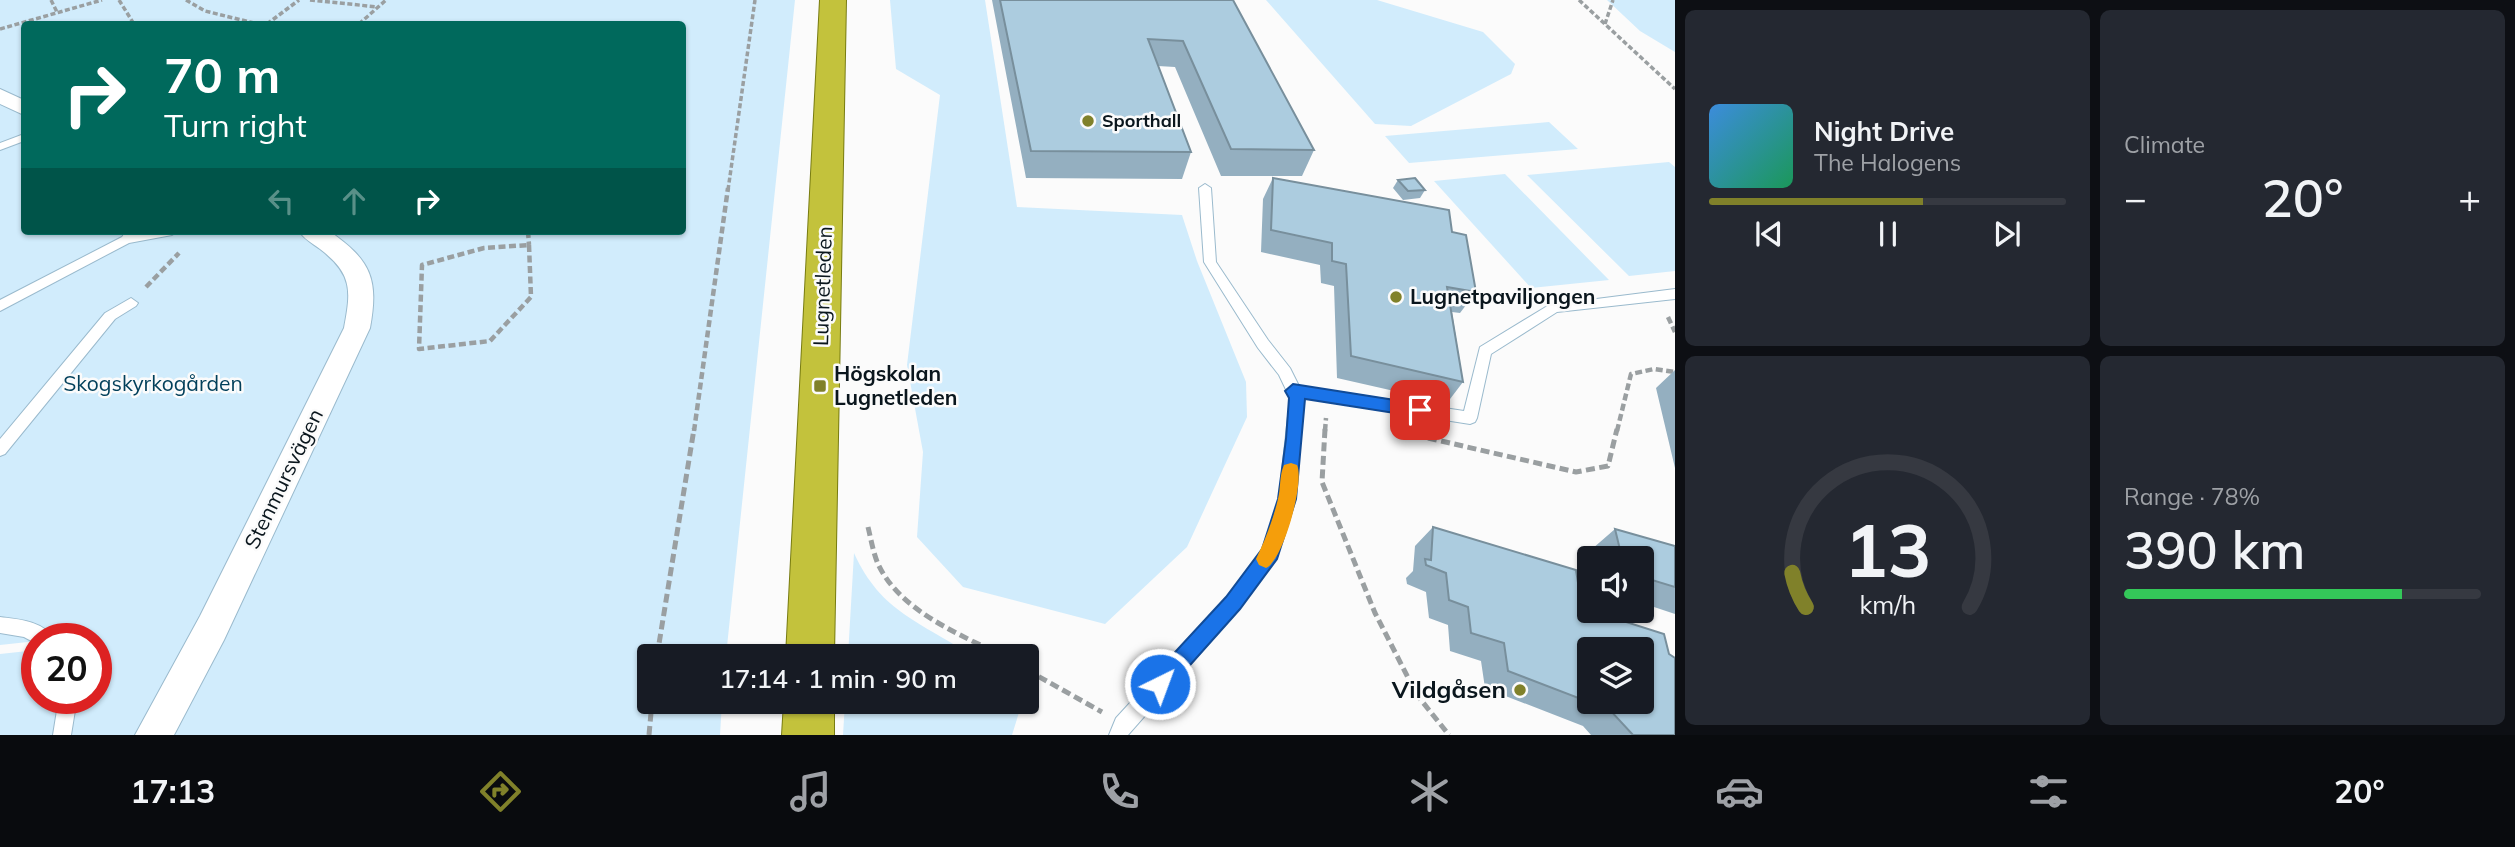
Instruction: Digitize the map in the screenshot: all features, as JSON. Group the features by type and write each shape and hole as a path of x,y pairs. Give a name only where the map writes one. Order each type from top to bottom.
{"highway":[{"name":"Lugnetleden","path":"810,644 833,0"},
{"path":"808,714 808,735"}],"street":[{"path":"0,95 21,107"},
{"name":"Stenmursvägen","path":"154,735 212,628 358,328 362,290 353,265 317,235"}],"lane":[{"path":"0,147 21,138"},
{"path":"1121,730 1233,603 1270,553 1287,499 1297,398 1285,372 1263,344 1210,262 1205,188"},
{"path":"0,306 130,235"},
{"path":"1293,391 1470,418 1485,351 1554,308 1675,293"},
{"path":"0,450 110,316 131,303"},
{"path":"0,625 21,628"},
{"path":"62,735 65,714"}],"path":[{"path":"51,0 57,12"},
{"path":"27,21 102,0"},
{"path":"119,0 132,21"},
{"path":"186,0 205,11 246,21"},
{"path":"271,21 299,0"},
{"path":"310,0 378,8"},
{"path":"363,21 386,0"},
{"path":"659,644 691,449 755,0"},
{"path":"1579,0 1675,89"},
{"path":"1605,24 1613,0"},
{"path":"0,29 21,23"},
{"path":"529,235 531,245 531,297 490,341 419,349 422,265 484,248 531,245"},
{"path":"131,303 183,249"},
{"path":"1420,436 1576,472 1608,466 1631,374 1654,369 1675,372"},
{"path":"1296,410 1339,419"},
{"path":"1326,417 1322,482 1375,613 1418,695 1449,735"},
{"path":"868,527 878,566 904,600 980,644"},
{"path":"1039,678 1121,730"},
{"path":"649,735 651,714"}],"green space":[{"name":"Skogskyrkogården","path":"0,0 795,0 727,644 637,644 637,714 721,714 720,735 0,735 0,654 21,652 21,714 112,714 112,623 21,623 21,643 0,645"},
{"path":"890,0 985,0 1017,207 1182,215 1197,261 1246,382 1247,417 1187,547 1105,624 963,587 917,537 923,452 907,365 940,95 896,69"},
{"path":"1266,0 1377,0 1483,32 1515,64 1511,74 1411,126 1375,124"},
{"path":"1607,0 1675,0 1675,52 1640,31"},
{"path":"1549,122 1578,149 1409,163 1385,136"},
{"path":"1669,162 1675,167 1675,271 1629,276 1527,175"},
{"path":"1505,174 1609,280 1531,288 1434,181"},
{"path":"854,553 877,590 890,603 952,644 849,644"},
{"path":"844,714 1019,714 1012,735 843,735"}],"building":[{"path":"1000,0 1233,0 1314,150 1231,149 1183,41 1148,39 1191,152 1031,151"},
{"name":"Lugnetpaviljongen","path":"1273,178 1449,210 1452,232 1466,235 1476,292 1447,287 1463,382 1351,356 1346,264 1332,261 1332,243 1271,230"},
{"path":"1415,178 1425,190 1408,191 1398,180"},
{"path":"1433,527 1576,570 1577,623 1629,623 1664,634 1669,654 1675,658 1675,735 1633,735 1614,714 1654,714 1654,637 1577,637 1577,697 1508,671 1504,643 1471,633 1468,607 1449,600 1446,573 1426,565 1425,559 1431,560"},
{"path":"1615,529 1675,546 1675,587 1654,581 1654,546 1619,546"}],"slow traffic":[{"path":"1266,559 1287,499 1291,470"}],"place":[{"name":"Sporthall","path":"1088,121"},
{"name":"Lugnetpaviljongen","path":"1396,297"},
{"name":"Högskolan Lugnetleden","path":"820,386"},
{"name":"Vildgåsen","path":"1520,690"}],"route":[{"path":"1160,684 1233,603 1270,553 1287,499 1295,439 1297,398 1293,391 1420,410"}]}
